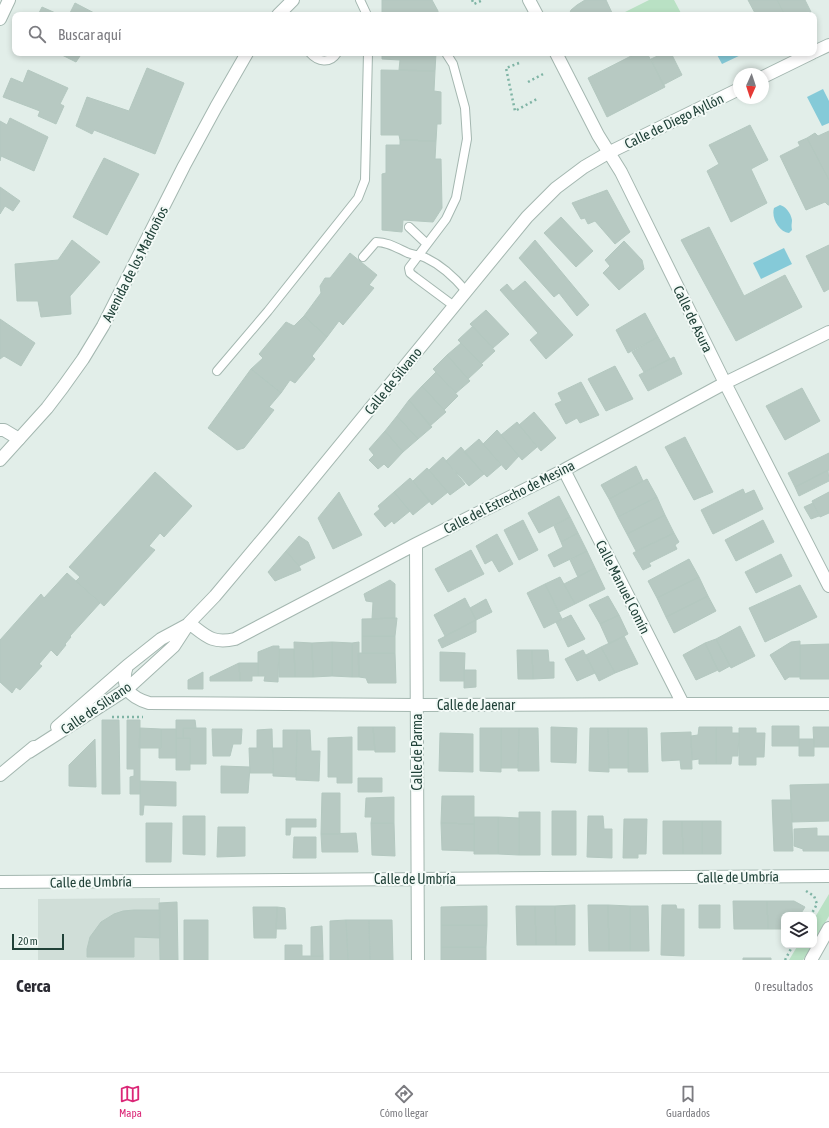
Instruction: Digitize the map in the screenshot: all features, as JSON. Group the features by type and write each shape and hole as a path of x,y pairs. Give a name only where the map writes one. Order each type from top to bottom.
{"street":[{"path":"0,19 9,0"},
{"path":"281,12 293,0"},
{"path":"529,0 535,12"},
{"path":"817,51 829,45"},
{"name":"Avenida de los Madroños","path":"0,460 63,387 83,359 103,326 202,133 245,56"},
{"name":"Calle de Asura","path":"558,56 598,135 621,172 725,383 829,586"},
{"path":"769,74 807,56"},
{"name":"Calle de Diego Ayllón","path":"608,153 733,92"},
{"name":"Calle de Silvano","path":"29,752 127,690 174,646 189,623 215,596 278,521 527,217 556,188 584,166 608,153"},
{"name":"Calle del Estrecho de Mesina","path":"189,623 206,636 216,640 223,642 235,639 416,544 564,470 725,383 829,332"},
{"path":"0,430 4,430 19,439"},
{"name":"Calle Manuel Comín","path":"564,470 682,704"},
{"name":"Calle de Parma","path":"416,544 418,960"},
{"name":"Calle de Silvano","path":"0,775 29,752 127,666 161,639 189,623"},
{"path":"127,666 124,675 127,690"},
{"name":"Calle de Jaenar","path":"127,690 134,697 149,703 416,706 829,704"},
{"name":"Calle de Umbría","path":"0,882 829,876"},
{"path":"811,960 829,928"}],"lane":[{"path":"360,0 366,12"},
{"path":"313,56 322,61 329,60 335,56"},
{"path":"217,371 316,252 358,198 365,180 368,56"},
{"path":"448,56 453,64 465,108 467,138 456,198 446,219 409,268 410,272 454,306"},
{"path":"409,227 427,244"},
{"path":"363,256 376,242 383,242 395,246 408,253 424,257 438,265 458,281 466,291"}],"path":[{"path":"472,0 474,4 483,0"},
{"path":"519,63 506,68 515,111 537,99"},
{"path":"528,82 545,73"},
{"path":"112,717 143,717"},
{"path":"800,892 808,892 814,896 817,904 813,912"},
{"path":"785,960 791,948"}],"shaded area":[{"path":"160,898 160,960 38,960 38,899"}],"green space":[{"path":"649,0 674,0 680,12 625,12"},
{"path":"829,894 829,916 817,936 817,914"},
{"path":"796,948 810,948 803,960 789,960"}],"water":[{"path":"718,56 739,56 722,64"},
{"path":"823,89 829,101 829,123 822,126 807,97"},
{"path":"780,205 788,210 792,220 792,230 789,233 782,230 775,220 773,212 774,208"},
{"path":"784,248 792,264 761,279 753,263"}],"building":[{"path":"382,0 432,0 438,11 438,12 382,12"},
{"path":"585,0 606,0 612,12 570,12"},
{"path":"748,0 777,0 783,12 754,12"},
{"path":"777,0 805,0 811,12 783,12"},
{"path":"75,3 92,12 70,12"},
{"path":"42,7 53,12 40,12"},
{"path":"64,56 80,56 76,62"},
{"path":"382,56 436,56 435,71 399,70 400,60 382,59"},
{"path":"631,56 649,56 665,87 607,117 588,78"},
{"path":"658,56 672,56 682,75 663,85 651,59"},
{"path":"147,68 184,83 155,154 94,130 92,134 76,126 87,97 129,111"},
{"path":"28,70 68,88 60,104 64,106 56,124 38,116 40,111 3,97 11,78 23,83"},
{"path":"381,70 435,71 434,91 441,92 441,124 437,124 436,141 400,140 399,135 381,135"},
{"path":"10,118 48,137 34,171 1,156 0,161 0,121 7,125"},
{"path":"750,125 768,160 751,169 767,203 731,222 707,171 719,164 709,145"},
{"path":"829,131 829,180 807,138 815,133 818,136"},
{"path":"807,138 829,180 829,205 825,202 806,210 780,156 800,146 798,142"},
{"path":"400,140 436,141 435,159 441,159 442,208 433,222 403,220 402,232 382,230 382,174 386,173 386,145 400,145"},
{"path":"104,158 139,174 107,235 73,217"},
{"path":"0,187 20,201 13,211 5,206 0,214"},
{"path":"607,190 630,232 615,244 595,221 588,224 585,218 581,219 572,203"},
{"path":"561,217 593,251 576,267 544,233"},
{"path":"709,227 744,296 785,275 802,307 736,341 681,240"},
{"path":"72,240 100,262 70,296 71,314 41,317 38,301 17,301 15,264 58,260"},
{"path":"535,240 589,305 577,316 559,293 554,297 519,258"},
{"path":"624,241 642,260 644,269 619,290 603,273 610,266 605,260"},
{"path":"829,245 829,289 824,292 806,256"},
{"path":"350,253 377,275 369,285 374,288 343,325 339,321 327,337 304,316 321,293 320,286 325,278 330,278"},
{"path":"525,281 573,335 546,359 530,340 538,333 500,290 507,284 513,291"},
{"path":"486,310 509,334 493,348 470,324"},
{"path":"645,313 658,337 628,353 616,330"},
{"path":"304,316 327,337 312,356 315,359 295,383 290,380 281,393 251,369 263,358 259,354 286,322 294,326"},
{"path":"0,319 35,343 21,366 4,356 0,359"},
{"path":"473,326 495,351 481,364 458,340"},
{"path":"658,337 670,359 644,372 632,352"},
{"path":"461,343 483,365 468,379 447,355"},
{"path":"447,355 470,381 456,393 433,369"},
{"path":"674,357 682,374 648,391 639,375"},
{"path":"615,366 633,399 606,411 588,379"},
{"path":"251,369 281,393 269,407 274,410 244,448 237,450 208,428"},
{"path":"436,372 458,396 444,410 422,386"},
{"path":"581,382 599,415 580,423 577,418 566,424 555,404 562,401 558,393"},
{"path":"422,386 446,412 430,426 409,400"},
{"path":"802,388 820,421 785,440 766,406"},
{"path":"409,400 432,427 418,439 397,416"},
{"path":"534,412 556,438 541,451 519,425"},
{"path":"397,416 418,439 403,452 385,431"},
{"path":"517,422 537,447 522,460 501,435"},
{"path":"497,430 519,456 506,470 483,444"},
{"path":"385,431 403,452 388,468 384,464 378,469 369,460 374,455 369,449"},
{"path":"685,437 713,492 694,500 665,447"},
{"path":"479,439 501,465 487,477 464,452"},
{"path":"461,447 484,474 469,486 446,461"},
{"path":"829,453 829,470 795,487 788,473"},
{"path":"443,457 465,484 450,495 429,470"},
{"path":"636,466 643,481 609,499 601,485"},
{"path":"427,468 448,492 432,505 413,481"},
{"path":"828,470 829,481 799,496 795,487"},
{"path":"155,472 192,506 164,537 160,533 149,546 155,550 104,606 76,581 80,577 69,567"},
{"path":"410,478 430,501 413,515 394,492"},
{"path":"647,479 657,497 618,517 609,499"},
{"path":"743,489 745,494 754,490 763,509 713,534 701,510"},
{"path":"339,492 362,535 333,549 318,518"},
{"path":"394,492 410,511 394,524 392,521 385,527 374,514 380,509 378,506"},
{"path":"829,492 829,513 820,517 812,501"},
{"path":"559,496 570,517 539,533 528,513"},
{"path":"657,497 665,515 627,534 618,517"},
{"path":"813,503 819,516 811,519 804,507"},
{"path":"665,515 674,533 636,551 627,534"},
{"path":"570,517 578,533 561,542 554,526"},
{"path":"523,520 538,550 519,560 504,530"},
{"path":"763,520 774,542 736,561 725,540"},
{"path":"578,533 587,551 554,567 548,555 563,547 561,542"},
{"path":"674,533 679,542 675,545 677,549 649,563 651,566 643,570 633,553"},
{"path":"497,534 513,564 499,572 492,560 485,564 476,546"},
{"path":"299,536 308,542 315,558 299,566 286,551"},
{"path":"471,550 484,574 448,592 435,569"},
{"path":"286,551 301,570 275,581 268,572"},
{"path":"587,551 595,568 578,577 570,560"},
{"path":"781,554 792,576 756,593 745,572"},
{"path":"689,559 699,577 657,598 648,581"},
{"path":"595,568 605,589 575,604 564,584"},
{"path":"67,573 100,603 70,636 71,637 65,644 66,645 57,656 51,650 39,664 42,666 20,690 16,687 12,693 0,682 0,640 41,594 44,598"},
{"path":"560,577 575,604 559,612 545,584"},
{"path":"699,577 708,596 666,617 657,598"},
{"path":"390,580 395,584 395,618 372,619 373,602 366,601 364,594"},
{"path":"545,584 562,619 544,628 527,593"},
{"path":"800,585 817,617 765,642 749,608"},
{"path":"608,596 619,615 600,624 589,605"},
{"path":"708,596 716,611 674,633 666,617"},
{"path":"465,598 476,620 445,636 434,615"},
{"path":"486,599 492,612 476,620 470,608"},
{"path":"571,615 585,639 568,647 556,622"},
{"path":"619,615 628,634 609,644 600,624"},
{"path":"397,618 395,636 362,636 362,619"},
{"path":"476,620 476,632 442,648 438,640"},
{"path":"740,626 755,656 731,668 716,639"},
{"path":"362,636 395,636 395,653 362,653"},
{"path":"624,636 638,664 615,673 601,647"},
{"path":"716,639 730,666 719,672 705,643"},
{"path":"800,641 800,677 789,677 785,680 770,655 791,642"},
{"path":"294,642 312,643 313,677 295,677"},
{"path":"332,642 332,676 313,677 312,643"},
{"path":"332,642 352,643 352,677 332,676"},
{"path":"359,642 359,677 352,677 352,643"},
{"path":"705,643 718,670 696,680 683,655"},
{"path":"829,644 829,679 800,679 800,645"},
{"path":"273,646 279,646 278,682 264,681 265,676 258,676 258,652"},
{"path":"601,647 615,673 599,681 586,655"},
{"path":"279,649 294,649 295,677 279,677"},
{"path":"517,650 532,650 533,679 518,679"},
{"path":"532,650 548,650 549,662 554,662 554,678 533,679"},
{"path":"583,650 595,673 577,681 565,659"},
{"path":"440,652 465,653 464,681 440,681"},
{"path":"358,653 395,653 396,683 368,683 366,678 359,677"},
{"path":"239,663 240,681 210,681 210,677"},
{"path":"239,663 258,663 258,676 252,676 252,681 240,681"},
{"path":"464,670 476,670 476,687 464,688"},
{"path":"203,672 203,689 188,689 188,680"},
{"path":"102,720 119,720 120,794 102,794"},
{"path":"127,720 140,720 140,794 130,794 130,777 134,776 134,769 127,769"},
{"path":"176,720 195,720 196,728 183,728 183,738 176,738"},
{"path":"772,726 799,726 799,746 772,746"},
{"path":"358,727 373,727 375,750 358,750"},
{"path":"373,727 395,727 395,752 375,752"},
{"path":"551,727 577,728 576,763 551,762"},
{"path":"699,727 716,727 716,764 699,764 699,759 692,760 691,736 698,735"},
{"path":"716,727 732,727 732,733 739,733 738,756 732,756 731,764 716,764"},
{"path":"813,727 829,727 829,747 814,747"},
{"path":"140,728 161,729 161,748 139,748"},
{"path":"183,728 206,728 206,764 190,764 190,738 183,738"},
{"path":"480,728 501,728 501,772 480,771"},
{"path":"501,728 519,728 518,768 501,768"},
{"path":"519,728 538,728 539,771 518,771"},
{"path":"590,728 608,728 609,772 589,771"},
{"path":"608,728 628,728 628,768 609,768"},
{"path":"628,728 647,728 648,772 628,772"},
{"path":"739,728 756,728 756,733 765,733 764,757 756,757 756,765 739,765"},
{"path":"161,729 176,729 176,758 159,758 159,748 161,748"},
{"path":"212,729 242,729 241,744 233,744 230,756 213,756"},
{"path":"272,729 273,773 250,773 249,748 257,748 257,730"},
{"path":"283,730 297,730 296,777 273,776 273,748 283,748"},
{"path":"297,730 310,730 311,751 320,751 319,781 296,780"},
{"path":"691,732 692,769 681,769 680,760 662,761 661,733"},
{"path":"440,733 473,734 473,772 439,771"},
{"path":"352,737 352,783 337,783 337,777 328,777 328,738"},
{"path":"176,738 190,738 190,770 176,770"},
{"path":"95,739 96,787 69,786 69,765"},
{"path":"799,739 814,739 814,756 799,756"},
{"path":"221,766 250,767 248,793 221,793"},
{"path":"358,778 382,778 382,792 358,792"},
{"path":"140,781 176,782 176,806 144,805 143,815 140,815"},
{"path":"829,784 829,821 792,822 790,785"},
{"path":"322,793 340,793 340,834 321,834"},
{"path":"442,796 474,796 474,824 441,823"},
{"path":"394,797 394,823 371,823 372,817 365,817 366,798"},
{"path":"772,800 791,800 793,851 774,851"},
{"path":"552,811 576,811 576,855 552,855"},
{"path":"519,812 540,812 540,855 519,855"},
{"path":"183,816 205,816 205,855 183,854"},
{"path":"588,816 603,816 604,829 612,829 612,858 587,857"},
{"path":"474,817 498,817 498,854 474,854"},
{"path":"498,817 519,818 519,855 498,854"},
{"path":"286,819 316,819 316,827 291,827 290,835 286,835"},
{"path":"624,819 647,819 646,854 638,854 638,858 623,858"},
{"path":"663,821 682,821 683,854 663,854"},
{"path":"682,821 702,821 702,854 683,854"},
{"path":"702,821 721,821 721,854 702,854"},
{"path":"146,823 172,823 171,862 146,862"},
{"path":"371,823 394,823 395,856 372,855"},
{"path":"441,823 474,824 474,851 442,850"},
{"path":"218,827 245,827 245,856 217,857"},
{"path":"817,828 817,836 829,836 829,851 803,851 803,849 794,846 794,829"},
{"path":"356,833 358,852 322,852 321,834"},
{"path":"294,837 316,837 316,858 293,858"},
{"path":"733,901 767,901 768,929 734,929"},
{"path":"767,901 794,901 805,907 802,912 781,912 781,929 768,929"},
{"path":"177,902 178,960 160,960 159,903"},
{"path":"575,905 575,945 556,945 555,906"},
{"path":"588,905 608,905 609,951 589,951"},
{"path":"608,905 630,906 630,951 609,951"},
{"path":"662,905 676,905 677,909 684,909 684,956 661,955"},
{"path":"699,905 720,905 720,928 699,928"},
{"path":"487,906 487,925 441,925 441,907"},
{"path":"516,906 535,906 536,945 517,945"},
{"path":"535,906 555,906 556,945 536,945"},
{"path":"630,906 648,906 649,951 630,951"},
{"path":"253,907 277,907 276,938 254,938"},
{"path":"277,907 285,908 286,929 276,929"},
{"path":"134,910 160,910 160,938 134,937 134,957 87,957 90,937 101,922 114,914"},
{"path":"184,920 208,920 208,960 184,960"},
{"path":"346,920 348,960 330,960 330,921"},
{"path":"346,920 369,920 370,960 348,960"},
{"path":"369,920 392,920 393,960 370,960"},
{"path":"441,925 487,925 486,947 441,947"},
{"path":"322,926 323,956 311,956 311,927"},
{"path":"285,945 302,945 302,956 323,956 323,960 285,960"},
{"path":"441,947 486,947 486,960 441,960"},
{"path":"743,958 771,958 771,960 743,960"}]}
